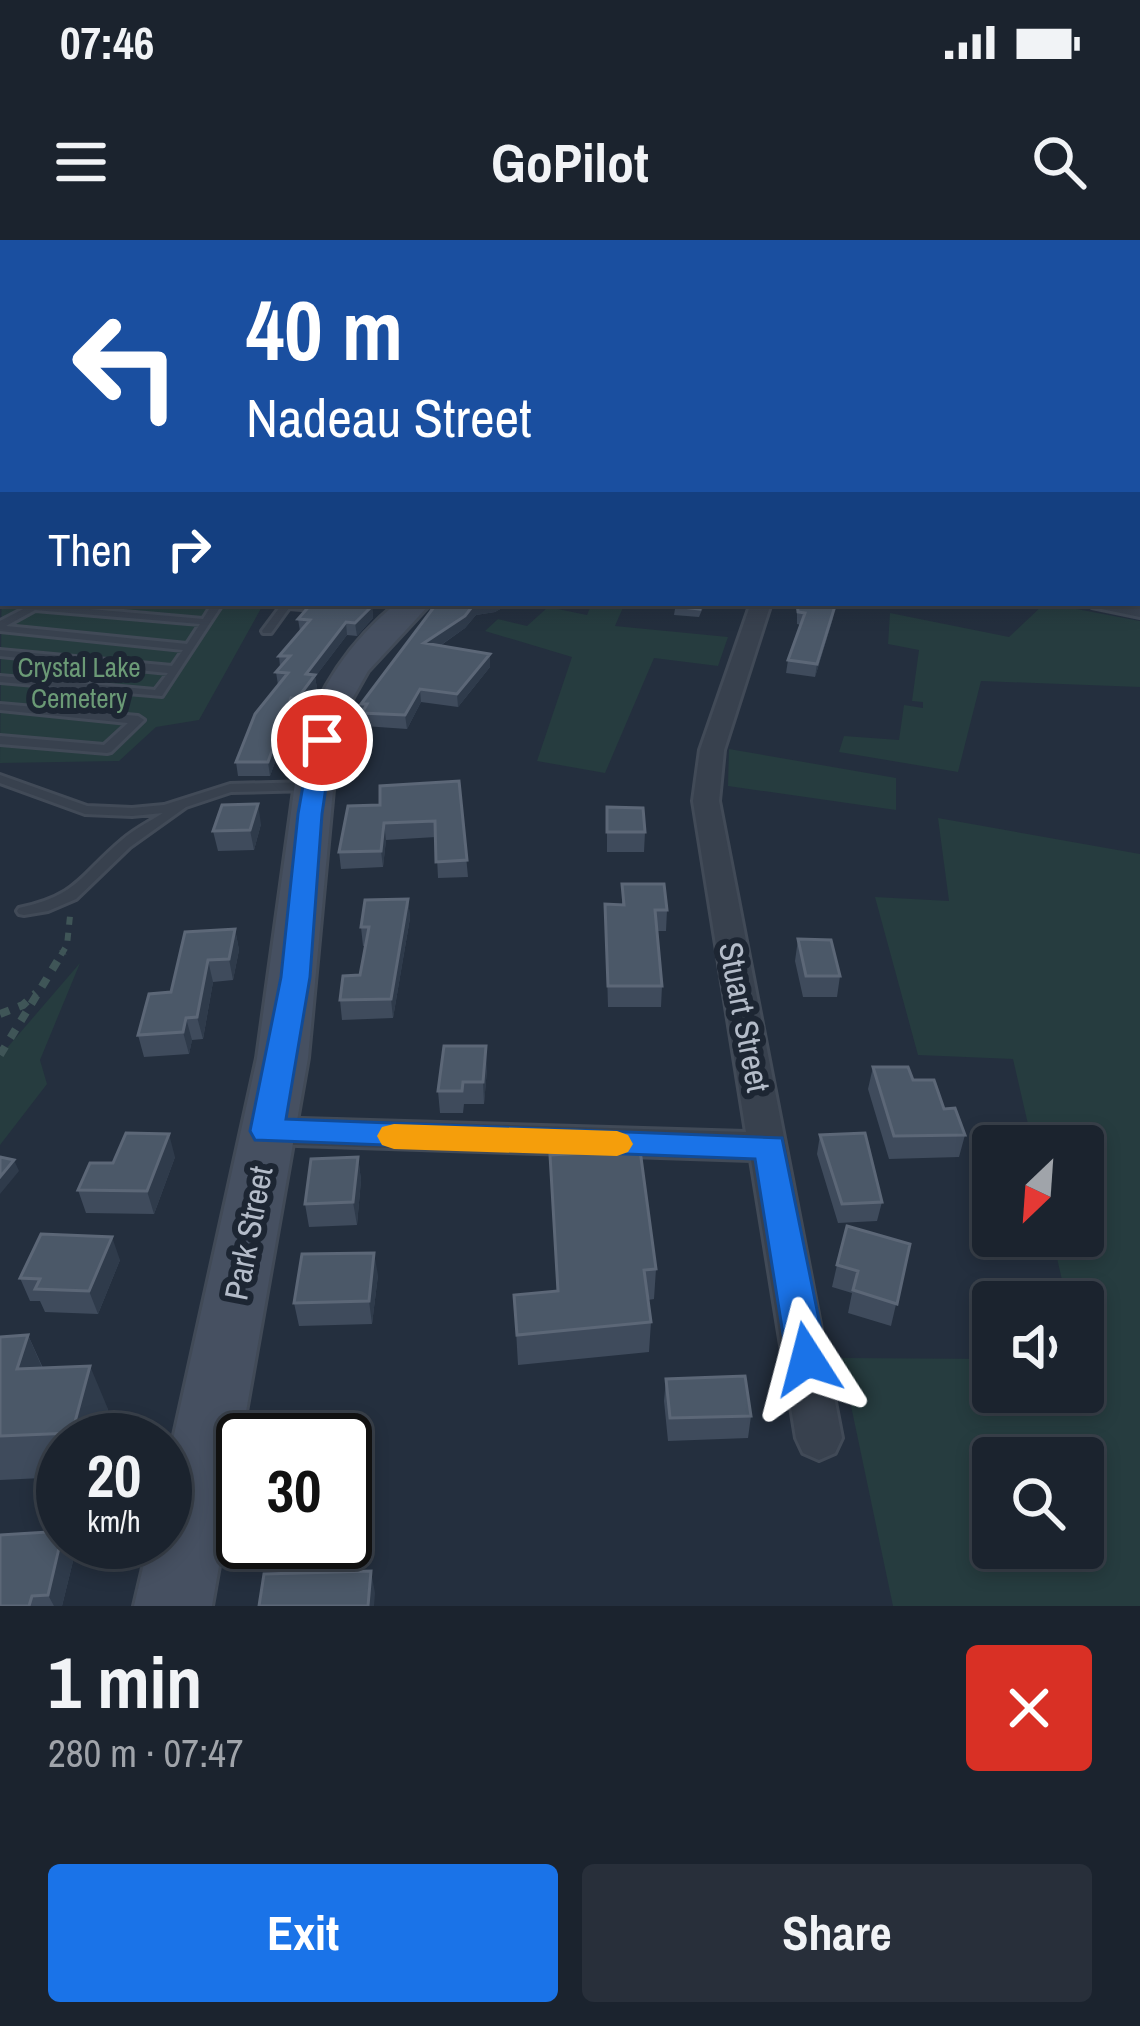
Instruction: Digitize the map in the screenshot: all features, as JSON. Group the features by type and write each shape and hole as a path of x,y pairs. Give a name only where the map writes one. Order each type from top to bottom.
{"street":[{"name":"Stuart Street","path":"760,606 712,748 706,791 819,1438"},
{"name":"Park Street","path":"173,1606 296,977 315,786 333,703 402,609"},
{"path":"267,1131 770,1147"}],"lane":[{"path":"0,627 35,606"},
{"path":"47,606 206,622"},
{"path":"0,740 107,749 158,694 216,606"},
{"path":"267,631 286,606"},
{"path":"311,606 347,609"},
{"path":"0,627 190,648"},
{"path":"0,652 175,670"},
{"path":"0,679 158,694"},
{"path":"0,707 138,720"},
{"path":"0,779 85,810 118,812 155,811 230,788 315,786"},
{"path":"24,911 72,898 140,833 182,804"},
{"path":"118,812 130,817 140,833"}],"path":[{"path":"0,1055 67,945 72,898"},
{"path":"0,1014 23,1005 43,986"}],"green space":[{"name":"Crystal Lake Cemetery","path":"2,606 262,606 199,720 156,727 119,761 0,763"},
{"path":"591,606 624,606 615,626 728,637 718,666 654,658 605,773 537,761 572,657 485,631 498,619 527,626 548,607 587,615"},
{"path":"1042,606 1140,621 1140,687 981,681 958,772 839,752 844,736 899,740 904,705 923,708 923,702 912,701 919,650 888,644 890,613 1009,637"},
{"path":"729,749 896,778 896,810 728,786"},
{"path":"938,818 1140,854 1140,1606 893,1606 841,1358 972,1359 972,1413 1104,1413 1104,1281 1062,1281 1057,1257 1104,1257 1104,1125 1028,1125 1013,1059 918,1055 875,897 949,901"},
{"path":"80,963 40,1060 47,1084 0,1145 0,1056"}],"building":[{"path":"309,606 372,606 355,623 346,622 306,674 315,675 297,699 291,698 268,762 236,762 255,714 288,673 276,672 290,656 279,656 310,620 298,619"},
{"path":"435,606 473,606 424,643 490,654 457,694 420,689 405,715 362,713 367,704 361,704"},
{"path":"797,606 835,606 817,664 788,660 805,613 798,612"},
{"path":"459,781 467,860 436,862 435,821 384,823 381,851 339,852 348,806 380,805 380,786"},
{"path":"258,804 250,830 213,831 222,805"},
{"path":"607,807 643,808 645,832 607,832"},
{"path":"622,884 664,884 667,910 655,910 662,986 608,986 605,904 624,905"},
{"path":"408,899 391,999 340,1000 343,976 360,975 369,927 361,927 365,900"},
{"path":"235,929 229,959 208,960 197,1017 186,1018 183,1032 138,1035 149,994 171,992 185,932"},
{"path":"798,939 831,940 840,976 806,976"},
{"path":"444,1046 486,1046 483,1082 463,1082 462,1091 438,1091"},
{"path":"873,1067 908,1067 913,1080 934,1080 944,1109 955,1108 965,1135 894,1136"},
{"path":"126,1133 169,1134 147,1191 78,1190 90,1163 113,1163"},
{"path":"865,1133 882,1202 842,1204 820,1135"},
{"path":"640,1150 656,1269 644,1270 651,1322 517,1335 514,1295 558,1291 550,1155"},
{"path":"0,1157 14,1160 0,1177"},
{"path":"358,1157 353,1202 305,1204 311,1159"},
{"path":"847,1226 910,1244 897,1304 853,1290 858,1271 837,1265"},
{"path":"41,1234 112,1237 89,1291 35,1289 40,1279 20,1278"},
{"path":"374,1253 369,1301 294,1303 302,1254"},
{"path":"28,1335 17,1369 90,1366 77,1413 36,1413 36,1434 0,1436 0,1337"},
{"path":"745,1376 751,1416 670,1418 666,1379"},
{"path":"36,1533 36,1569 54,1569 48,1595 32,1596 29,1606 0,1606 0,1535"},
{"path":"371,1571 368,1606 259,1606 264,1574"}],"slow traffic":[{"path":"394,1136 617,1144"}],"route":[{"path":"322,740 310,814 296,977 267,1131 770,1147 807,1359"}]}
